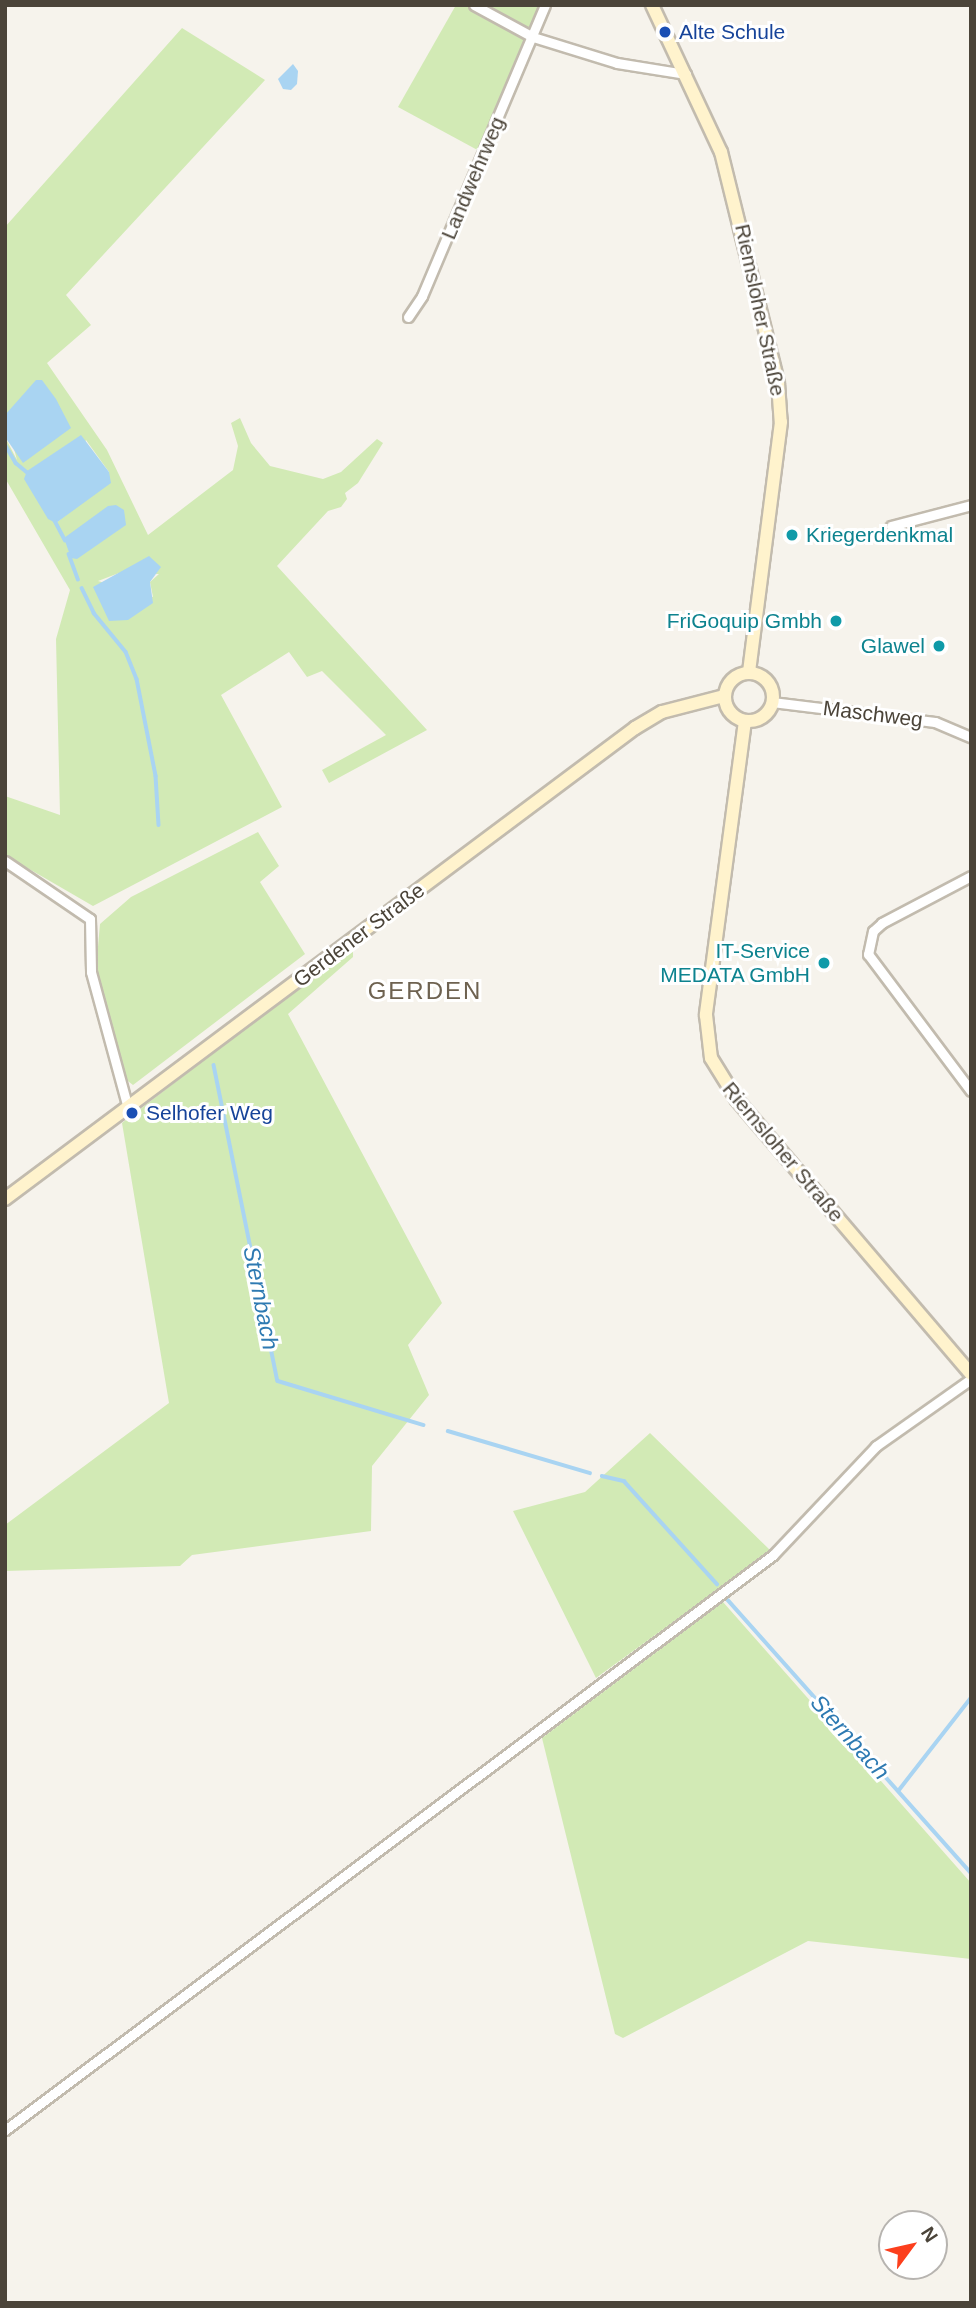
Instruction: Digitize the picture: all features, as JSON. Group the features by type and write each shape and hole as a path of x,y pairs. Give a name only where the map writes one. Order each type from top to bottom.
{"main road":[{"name":"Riemsloher Straße","path":"652,5 686,74 733,191 778,383 781,422 749,673"},
{"path":"749,673 768,682 772,702 759,719 745,721 732,715 724,696 730,682 749,673"},
{"name":"Gerdener Straße","path":"5,1199 635,728 662,712 724,696"},
{"name":"Riemsloher Straße","path":"745,721 706,1015 711,1058 737,1100 971,1374"}],"street":[{"path":"474,5 533,37 629,66 686,74"},
{"name":"Landwehrweg","path":"408,317 422,296 545,5"},
{"path":"891,526 971,505"},
{"name":"Maschweg","path":"772,702 935,722 971,737"},
{"path":"5,861 90,919 91,972 128,1108"},
{"path":"971,876 883,923 873,931 868,954 971,1091"},
{"path":"5,2130 773,1555 876,1446 971,1379"}],"green space":[{"path":"456,5 545,5 483,153 398,107"},
{"path":"182,28 265,80 66,295 91,325 47,363 107,450 148,535 233,470 238,446 231,423 240,418 251,443 270,466 323,479 341,472 377,439 383,443 358,483 345,493 347,499 341,507 328,511 277,566 427,730 329,783 322,770 386,735 322,671 307,677 289,652 221,695 282,807 93,906 5,855 5,796 60,815 56,639 70,590 5,478 5,437 17,460 5,415 5,227","holes":["86,440 109,472 81,503 56,523","119,573 159,574 150,582 153,597 98,581"]},
{"path":"258,832 279,866 260,882 305,954 133,1085 124,1078 96,969 100,924 131,897"},
{"path":"353,946 353,957 288,1014 442,1303 408,1345 429,1395 372,1466 371,1531 192,1555 180,1566 5,1571 5,1525 169,1403 122,1123"},
{"path":"650,1433 771,1551 596,1678 513,1511 585,1492"},
{"path":"723,1602 971,1883 971,1959 808,1941 623,2038 615,2034 542,1738"}],"water":[{"path":"293,64 298,71 297,84 291,90 283,89 278,79"},
{"path":"36,380 42,380 56,399 71,428 23,463 5,437 5,415"},
{"path":"81,435 109,472 111,483 56,523 48,519 24,479 27,471"},
{"path":"116,505 124,510 126,525 77,559 71,558 64,538 108,506"},
{"path":"149,556 161,567 150,582 153,603 128,620 109,621 93,587"}],"waterway":[{"path":"5,444 16,463 28,473"},
{"path":"54,519 65,540"},
{"path":"69,554 78,579"},
{"path":"82,588 94,613 126,652 137,679 156,776 159,825"},
{"name":"Sternbach","path":"214,1065 278,1381 424,1425"},
{"name":"Sternbach","path":"448,1431 590,1473"},
{"name":"Sternbach","path":"602,1476 624,1481 717,1584"},
{"name":"Sternbach","path":"728,1600 971,1873"},
{"path":"899,1790 971,1698"}],"place":[{"name":"Alte Schule","path":"665,32"},
{"name":"Kriegerdenkmal","path":"792,535"},
{"name":"FriGoquip Gmbh","path":"836,621"},
{"name":"Glawel","path":"939,646"},
{"name":"IT-Service MEDATA GmbH","path":"824,963"},
{"name":"Selhofer Weg","path":"132,1113"}],"district":[{"name":"GERDEN","path":"425,991"}]}
